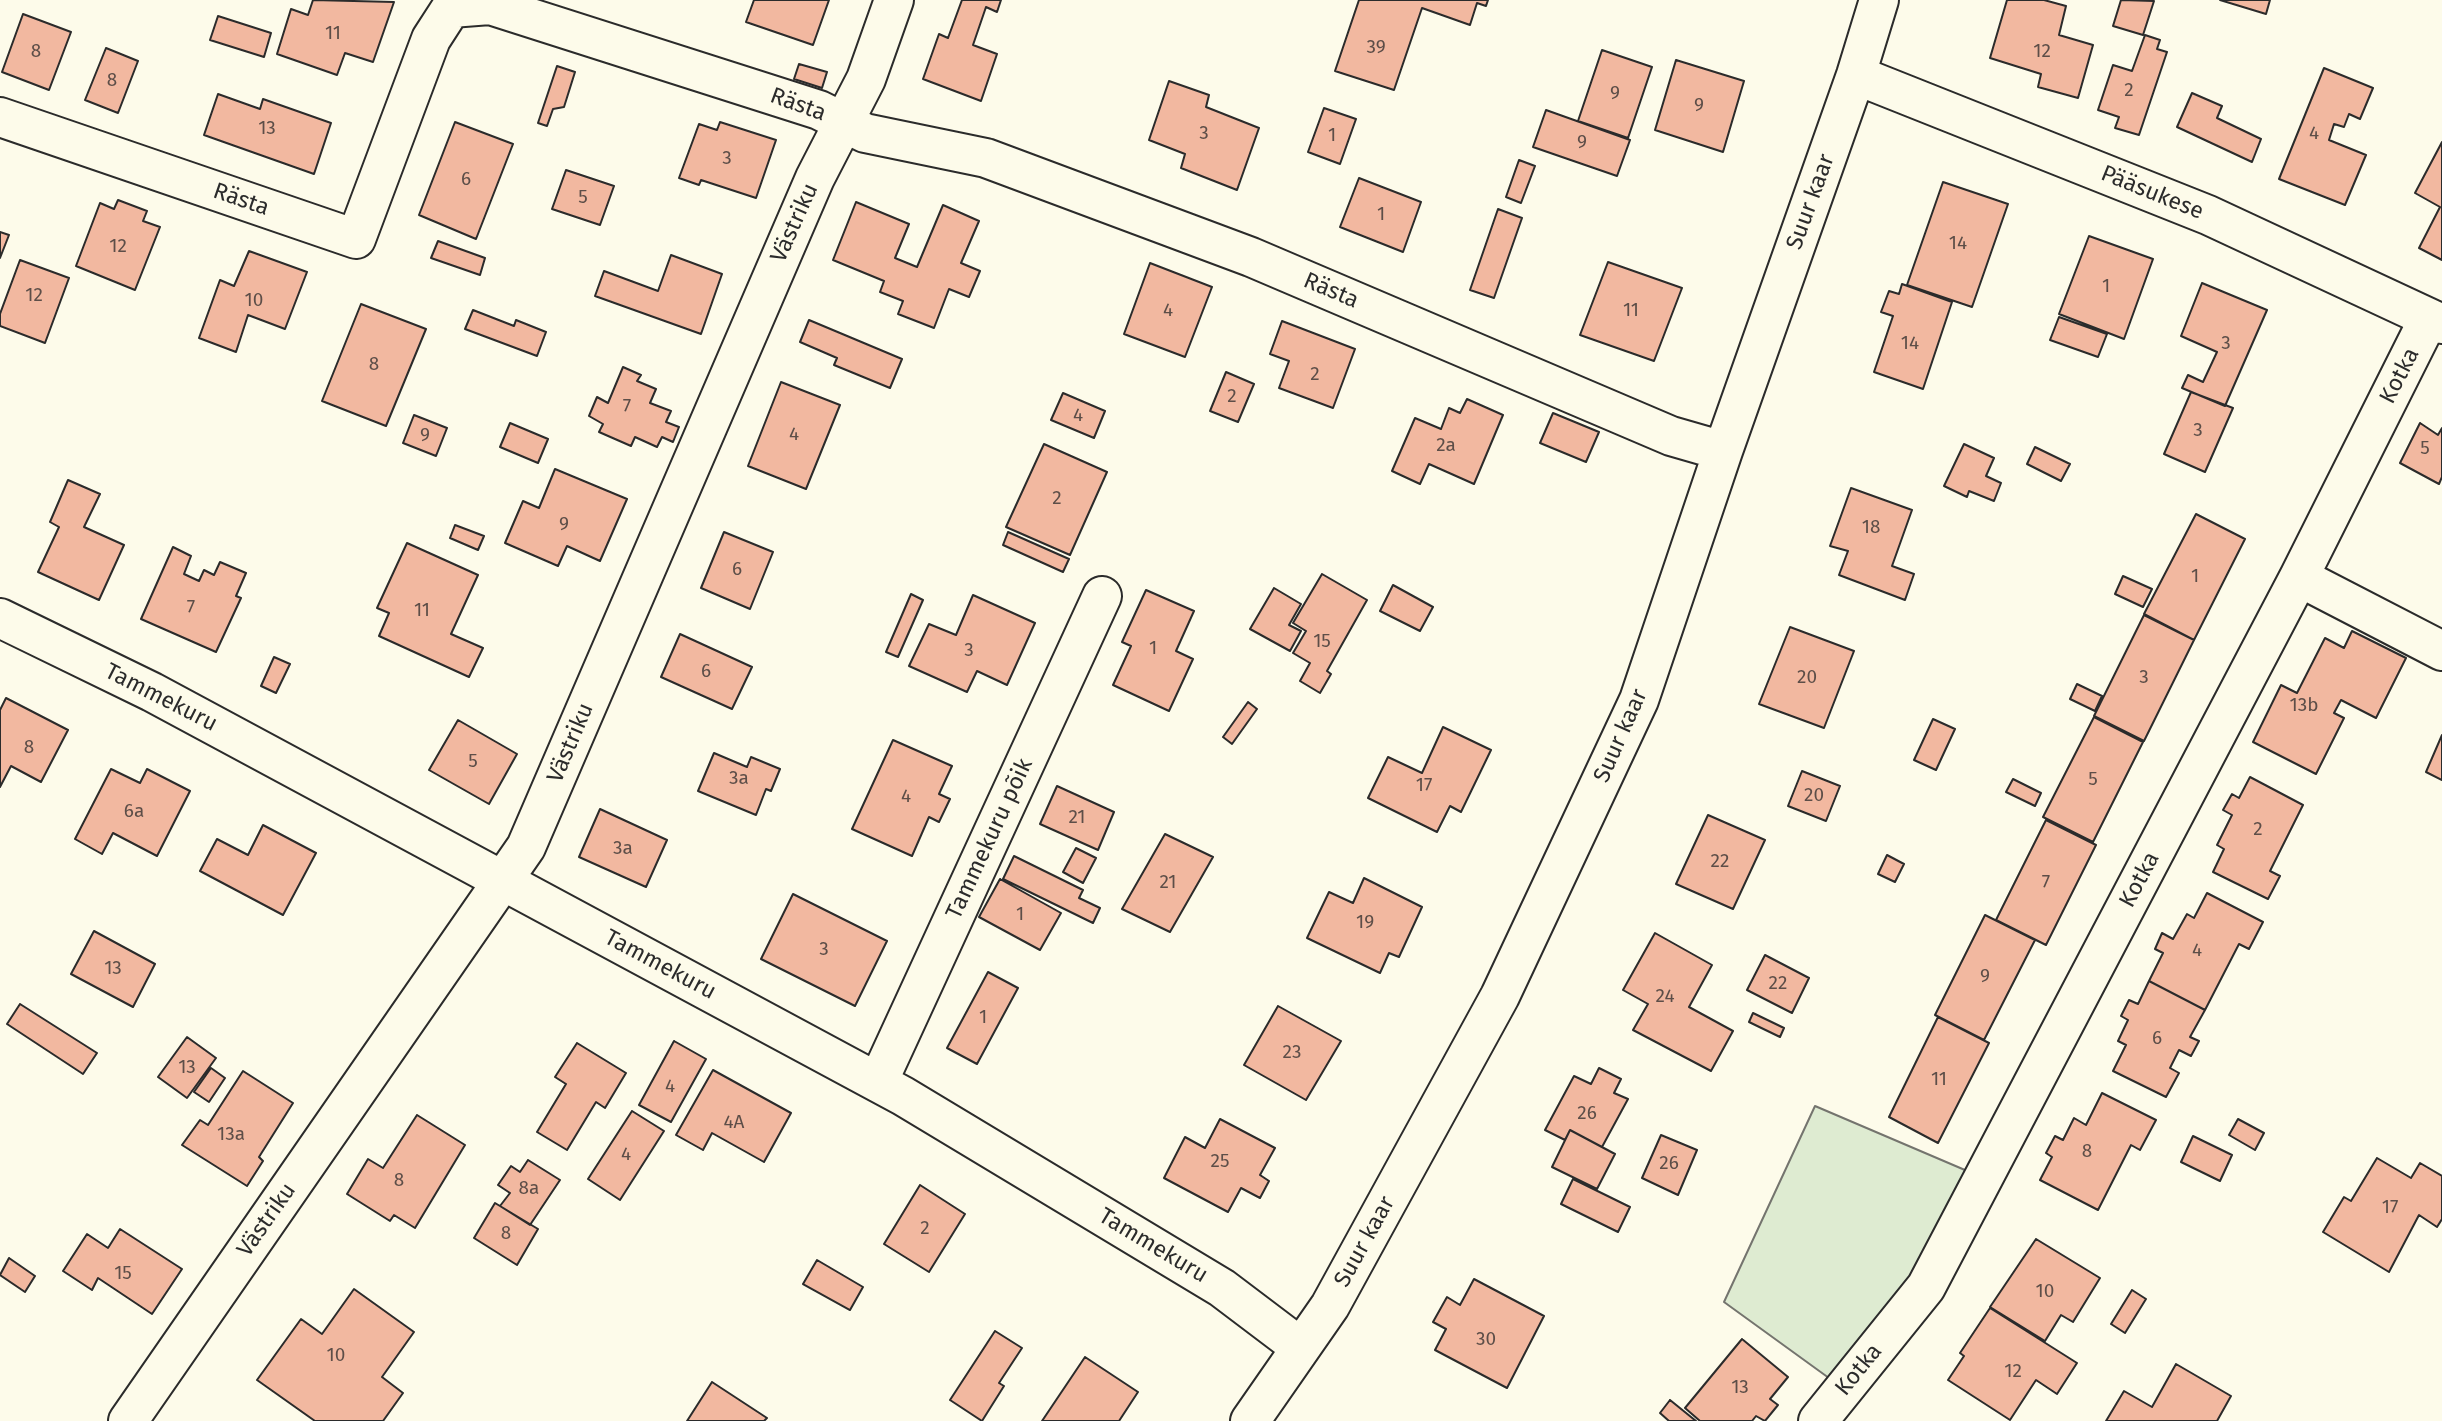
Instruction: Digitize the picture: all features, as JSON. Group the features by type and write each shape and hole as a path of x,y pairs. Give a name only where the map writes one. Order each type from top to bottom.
{"street":[{"name":"Västriku","path":"128,1421 526,847 815,178 866,79 894,0"},
{"name":"Suur kaar","path":"1250,1421 1330,1306 1500,996 1639,700 1723,451 1856,75 1879,0"},
{"name":"Rästa","path":"0,117 356,239 431,39 451,8 490,5 819,110 865,133 999,163 1251,257 1671,436 1723,451"},
{"name":"Pääsukese","path":"1856,75 2208,215 2435,321"},
{"name":"Kotka","path":"1818,1421 1926,1287 2435,321"},
{"path":"2299,577 2442,651"},
{"name":"Tammekuru põik","path":"878,1082 1102,596"},
{"name":"Tammekuru","path":"0,618 152,692 878,1082 1222,1288 1300,1347"}],"green space":[{"path":"1815,1106 1986,1179 1851,1394 1724,1302"}],"building":[{"path":"313,0 394,2 373,62 345,53 337,75 277,54 291,9 308,15"},
{"path":"754,0 829,0 813,45 746,22"},
{"path":"962,0 1001,0 997,12 986,7 973,45 997,54 981,101 923,79 939,34 948,38"},
{"path":"1359,0 1488,0 1486,6 1477,3 1470,25 1422,8 1394,90 1335,71"},
{"path":"2007,0 2044,0 2066,6 2059,35 2093,45 2078,98 2038,87 2041,74 1990,58"},
{"path":"2121,0 2154,1 2143,35 2113,26"},
{"path":"2220,0 2270,0 2266,14"},
{"path":"23,14 71,32 49,90 2,72"},
{"path":"218,16 271,33 264,57 210,40"},
{"path":"2145,35 2160,40 2157,49 2167,52 2139,135 2115,128 2119,117 2098,110 2113,65 2132,71"},
{"path":"106,48 138,61 118,113 85,100"},
{"path":"1602,50 1652,67 1628,138 1578,121"},
{"path":"1676,60 1744,81 1723,152 1655,130"},
{"path":"799,64 827,72 822,88 794,79"},
{"path":"557,66 575,72 564,107 553,109 547,126 538,123"},
{"path":"2324,68 2373,88 2360,119 2349,114 2344,127 2334,124 2329,140 2366,155 2345,205 2279,179"},
{"path":"1169,81 1209,95 1206,107 1259,128 1237,190 1181,168 1185,154 1149,140"},
{"path":"2192,93 2222,106 2217,118 2261,139 2252,162 2177,127"},
{"path":"218,94 260,109 263,99 331,123 314,174 204,135"},
{"path":"1324,108 1356,119 1340,164 1308,152"},
{"path":"1546,110 1630,140 1617,176 1533,147"},
{"path":"455,122 513,144 476,239 419,215"},
{"path":"720,122 776,140 756,198 701,180 699,185 679,178 699,124 717,130"},
{"path":"2442,142 2442,260 2419,248 2440,207 2415,193"},
{"path":"1519,160 1535,166 1521,203 1506,197"},
{"path":"566,170 614,186 600,225 552,209"},
{"path":"1359,178 1421,202 1403,252 1340,227"},
{"path":"1943,182 2008,204 1972,307 1907,285"},
{"path":"118,200 147,211 143,221 160,227 135,290 76,266 100,203 114,209"},
{"path":"856,202 909,224 895,258 917,267 943,205 979,221 961,263 980,271 969,297 949,289 934,328 898,314 903,301 880,292 884,281 833,260"},
{"path":"1498,209 1522,218 1494,298 1470,290"},
{"path":"0,232 9,235 0,258"},
{"path":"2089,236 2153,259 2124,339 2059,314"},
{"path":"438,241 485,258 480,275 431,258"},
{"path":"249,251 307,272 285,329 248,315 236,352 199,338 220,280 234,286"},
{"path":"671,255 722,274 701,334 595,296 604,271 658,291"},
{"path":"20,260 69,278 45,343 0,326 0,314"},
{"path":"1608,262 1682,288 1654,361 1580,335"},
{"path":"1150,263 1212,287 1185,357 1124,334"},
{"path":"2202,283 2267,310 2225,406 2182,388 2188,375 2203,382 2217,352 2181,336"},
{"path":"1902,284 1952,302 1923,389 1874,372 1893,316 1881,312 1889,291 1899,294"},
{"path":"361,304 426,329 386,426 322,401"},
{"path":"473,310 514,326 516,320 546,332 537,356 465,329"},
{"path":"2059,317 2107,334 2098,357 2050,340"},
{"path":"809,320 902,359 890,388 834,365 837,358 800,342"},
{"path":"1282,321 1355,349 1333,408 1279,388 1289,361 1270,354"},
{"path":"623,367 641,375 637,381 656,389 650,403 671,411 666,422 679,427 673,442 662,437 657,447 635,437 631,446 599,432 603,424 589,416 597,397 608,403"},
{"path":"1226,372 1254,384 1238,422 1210,411"},
{"path":"781,382 840,405 806,489 748,466"},
{"path":"2191,392 2233,408 2205,472 2164,454"},
{"path":"1063,393 1105,411 1094,438 1051,420"},
{"path":"1467,399 1503,415 1474,484 1429,464 1420,484 1392,471 1415,418 1441,429 1449,408 1460,413"},
{"path":"1553,413 1599,432 1586,462 1540,443"},
{"path":"414,415 447,428 436,456 403,443"},
{"path":"510,423 548,439 538,463 500,447"},
{"path":"2420,423 2438,435 2442,428 2442,477 2439,484 2400,463"},
{"path":"1044,444 1107,472 1070,555 1006,527"},
{"path":"1964,444 1994,458 1986,476 2001,483 1994,501 1969,491 1967,497 1944,486"},
{"path":"2035,447 2070,464 2061,481 2027,464"},
{"path":"555,469 627,499 600,561 567,546 558,566 505,543 523,501 539,508"},
{"path":"68,480 100,494 84,527 124,545 99,600 38,572 59,527 50,522"},
{"path":"1851,488 1912,510 1892,566 1914,574 1905,600 1839,575 1848,551 1830,546"},
{"path":"2196,514 2245,539 2194,640 2144,614"},
{"path":"455,525 484,536 478,550 450,538"},
{"path":"724,532 773,552 750,609 701,588"},
{"path":"1008,532 1069,559 1063,572 1003,545"},
{"path":"407,543 478,575 451,634 483,648 469,677 379,636 389,613 377,608"},
{"path":"173,547 191,556 184,574 199,581 204,570 214,575 220,562 246,573 236,596 241,598 216,652 141,619"},
{"path":"1322,574 1367,600 1327,671 1331,674 1320,693 1300,681 1310,663 1293,653 1306,631 1293,623"},
{"path":"2123,576 2152,589 2143,607 2115,594"},
{"path":"1393,585 1433,607 1420,631 1380,611"},
{"path":"1274,588 1301,604 1289,625 1301,631 1290,651 1250,629"},
{"path":"1146,590 1194,611 1176,651 1193,659 1169,711 1113,685 1131,646 1122,642"},
{"path":"911,594 923,600 898,657 886,652"},
{"path":"973,595 1035,623 1007,685 977,671 967,692 909,666 929,624 956,635"},
{"path":"2144,615 2194,640 2144,741 2094,716"},
{"path":"1790,627 1854,651 1824,728 1759,704"},
{"path":"2352,631 2406,658 2376,718 2341,700 2334,713 2344,718 2316,774 2253,742 2281,685 2297,693 2325,638 2344,648"},
{"path":"680,634 752,667 732,709 661,677"},
{"path":"274,657 290,664 276,693 261,686"},
{"path":"2077,684 2102,696 2095,711 2070,699"},
{"path":"6,698 68,730 41,782 11,766 0,787 0,710"},
{"path":"1248,702 1257,709 1232,744 1223,737"},
{"path":"2094,717 2143,742 2093,842 2043,817"},
{"path":"1933,719 1955,729 1936,770 1914,760"},
{"path":"458,720 517,754 489,804 429,770"},
{"path":"1443,727 1491,750 1461,812 1450,806 1437,832 1368,798 1388,757 1422,773"},
{"path":"2442,735 2442,780 2426,772"},
{"path":"893,740 952,766 939,794 950,799 939,822 929,817 912,856 852,829"},
{"path":"714,753 747,767 751,757 780,769 771,791 766,789 756,815 698,791"},
{"path":"111,769 140,783 147,769 190,791 157,856 113,833 102,854 75,839"},
{"path":"1802,771 1840,786 1826,821 1788,806"},
{"path":"2250,777 2303,805 2270,871 2280,876 2268,899 2213,872 2224,849 2217,845 2232,815 2223,810 2232,794 2239,798"},
{"path":"2013,779 2041,793 2035,806 2006,792"},
{"path":"1057,786 1114,812 1098,850 1040,824"},
{"path":"600,809 667,840 646,887 579,857"},
{"path":"1708,815 1765,840 1733,909 1676,884"},
{"path":"2046,820 2096,845 2046,945 1996,920"},
{"path":"263,825 316,853 283,915 200,871 217,839 248,855"},
{"path":"1165,834 1213,857 1170,932 1122,909"},
{"path":"1076,848 1096,858 1083,883 1063,872"},
{"path":"1887,855 1904,864 1895,882 1878,874"},
{"path":"1014,856 1083,890 1079,898 1100,908 1093,923 1003,879"},
{"path":"1364,878 1422,907 1399,957 1389,953 1380,973 1307,938 1329,892 1353,903"},
{"path":"1000,879 1061,913 1040,950 979,917"},
{"path":"2207,893 2263,922 2249,949 2239,944 2205,1010 2149,981 2163,953 2155,949 2162,933 2173,939 2187,914 2194,918"},
{"path":"793,894 887,941 855,1006 761,959"},
{"path":"1985,915 2035,940 1984,1040 1935,1015"},
{"path":"94,931 155,964 133,1007 71,974"},
{"path":"1655,933 1712,965 1689,1007 1733,1031 1711,1071 1633,1030 1648,1004 1623,990"},
{"path":"1765,955 1809,978 1792,1013 1747,990"},
{"path":"988,972 1018,988 977,1064 947,1048"},
{"path":"2149,981 2205,1010 2190,1037 2199,1041 2191,1056 2179,1050 2170,1068 2179,1073 2166,1097 2113,1071 2126,1045 2118,1041 2128,1020 2121,1016 2129,1000 2138,1004"},
{"path":"20,1004 97,1053 83,1074 7,1024"},
{"path":"1278,1006 1341,1041 1306,1100 1244,1065"},
{"path":"1753,1013 1784,1028 1780,1037 1749,1022"},
{"path":"1938,1017 1989,1043 1938,1143 1889,1117"},
{"path":"187,1037 216,1058 187,1098 158,1077"},
{"path":"674,1041 706,1059 671,1122 639,1105"},
{"path":"577,1043 626,1073 605,1108 596,1102 567,1150 537,1132 566,1084 555,1077"},
{"path":"211,1068 225,1078 209,1102 194,1092"},
{"path":"1599,1068 1621,1079 1614,1093 1628,1099 1602,1147 1570,1130 1565,1140 1545,1130 1574,1076 1591,1084"},
{"path":"713,1070 791,1113 764,1162 712,1133 703,1150 676,1135"},
{"path":"243,1071 293,1103 259,1157 263,1161 247,1186 182,1145 200,1120 208,1125"},
{"path":"2102,1093 2156,1120 2140,1150 2131,1145 2098,1210 2040,1180 2052,1157 2046,1153 2055,1136 2063,1140 2074,1118 2086,1125"},
{"path":"632,1111 664,1131 620,1200 588,1179"},
{"path":"417,1115 465,1145 415,1228 394,1215 390,1221 347,1194 368,1159 383,1168"},
{"path":"1220,1119 1275,1148 1260,1175 1269,1181 1260,1198 1241,1188 1228,1212 1164,1178 1185,1137 1205,1148"},
{"path":"2238,1119 2264,1133 2255,1150 2229,1135"},
{"path":"1570,1130 1615,1154 1597,1189 1552,1167"},
{"path":"1661,1135 1697,1150 1678,1195 1642,1178"},
{"path":"2193,1136 2232,1155 2220,1181 2181,1162"},
{"path":"2377,1158 2411,1178 2420,1163 2442,1176 2442,1219 2437,1227 2419,1215 2389,1272 2323,1232 2344,1197 2351,1201"},
{"path":"528,1160 560,1180 530,1225 500,1206 510,1193 498,1185 511,1166 520,1172"},
{"path":"1573,1179 1630,1207 1618,1232 1561,1204"},
{"path":"920,1185 965,1214 929,1272 884,1244"},
{"path":"495,1203 538,1229 517,1265 474,1238"},
{"path":"120,1229 182,1269 152,1314 98,1278 92,1290 63,1271 87,1234 108,1248"},
{"path":"2036,1239 2100,1278 2073,1322 2061,1315 2045,1341 1990,1307"},
{"path":"9,1258 35,1276 25,1292 0,1275"},
{"path":"817,1260 863,1287 850,1310 803,1284"},
{"path":"1474,1279 1544,1316 1507,1388 1435,1350 1446,1329 1433,1322 1447,1297 1460,1305"},
{"path":"354,1289 414,1332 382,1377 403,1393 383,1421 315,1421 257,1380 301,1319 322,1334"},
{"path":"2132,1290 2146,1299 2125,1333 2111,1324"},
{"path":"1990,1308 2077,1363 2057,1394 2036,1380 2010,1420 1948,1380 1964,1356 1960,1353"},
{"path":"995,1331 1022,1348 999,1383 1004,1386 982,1421 950,1400"},
{"path":"1742,1339 1788,1377 1770,1399 1778,1405 1765,1421 1756,1416 1752,1421 1700,1421 1685,1408"},
{"path":"1085,1357 1138,1392 1119,1421 1042,1421"},
{"path":"2176,1364 2231,1396 2217,1421 2106,1421 2124,1391 2152,1407"},
{"path":"712,1382 767,1418 764,1421 687,1421"},
{"path":"1670,1400 1696,1421 1669,1421 1660,1413"}]}
